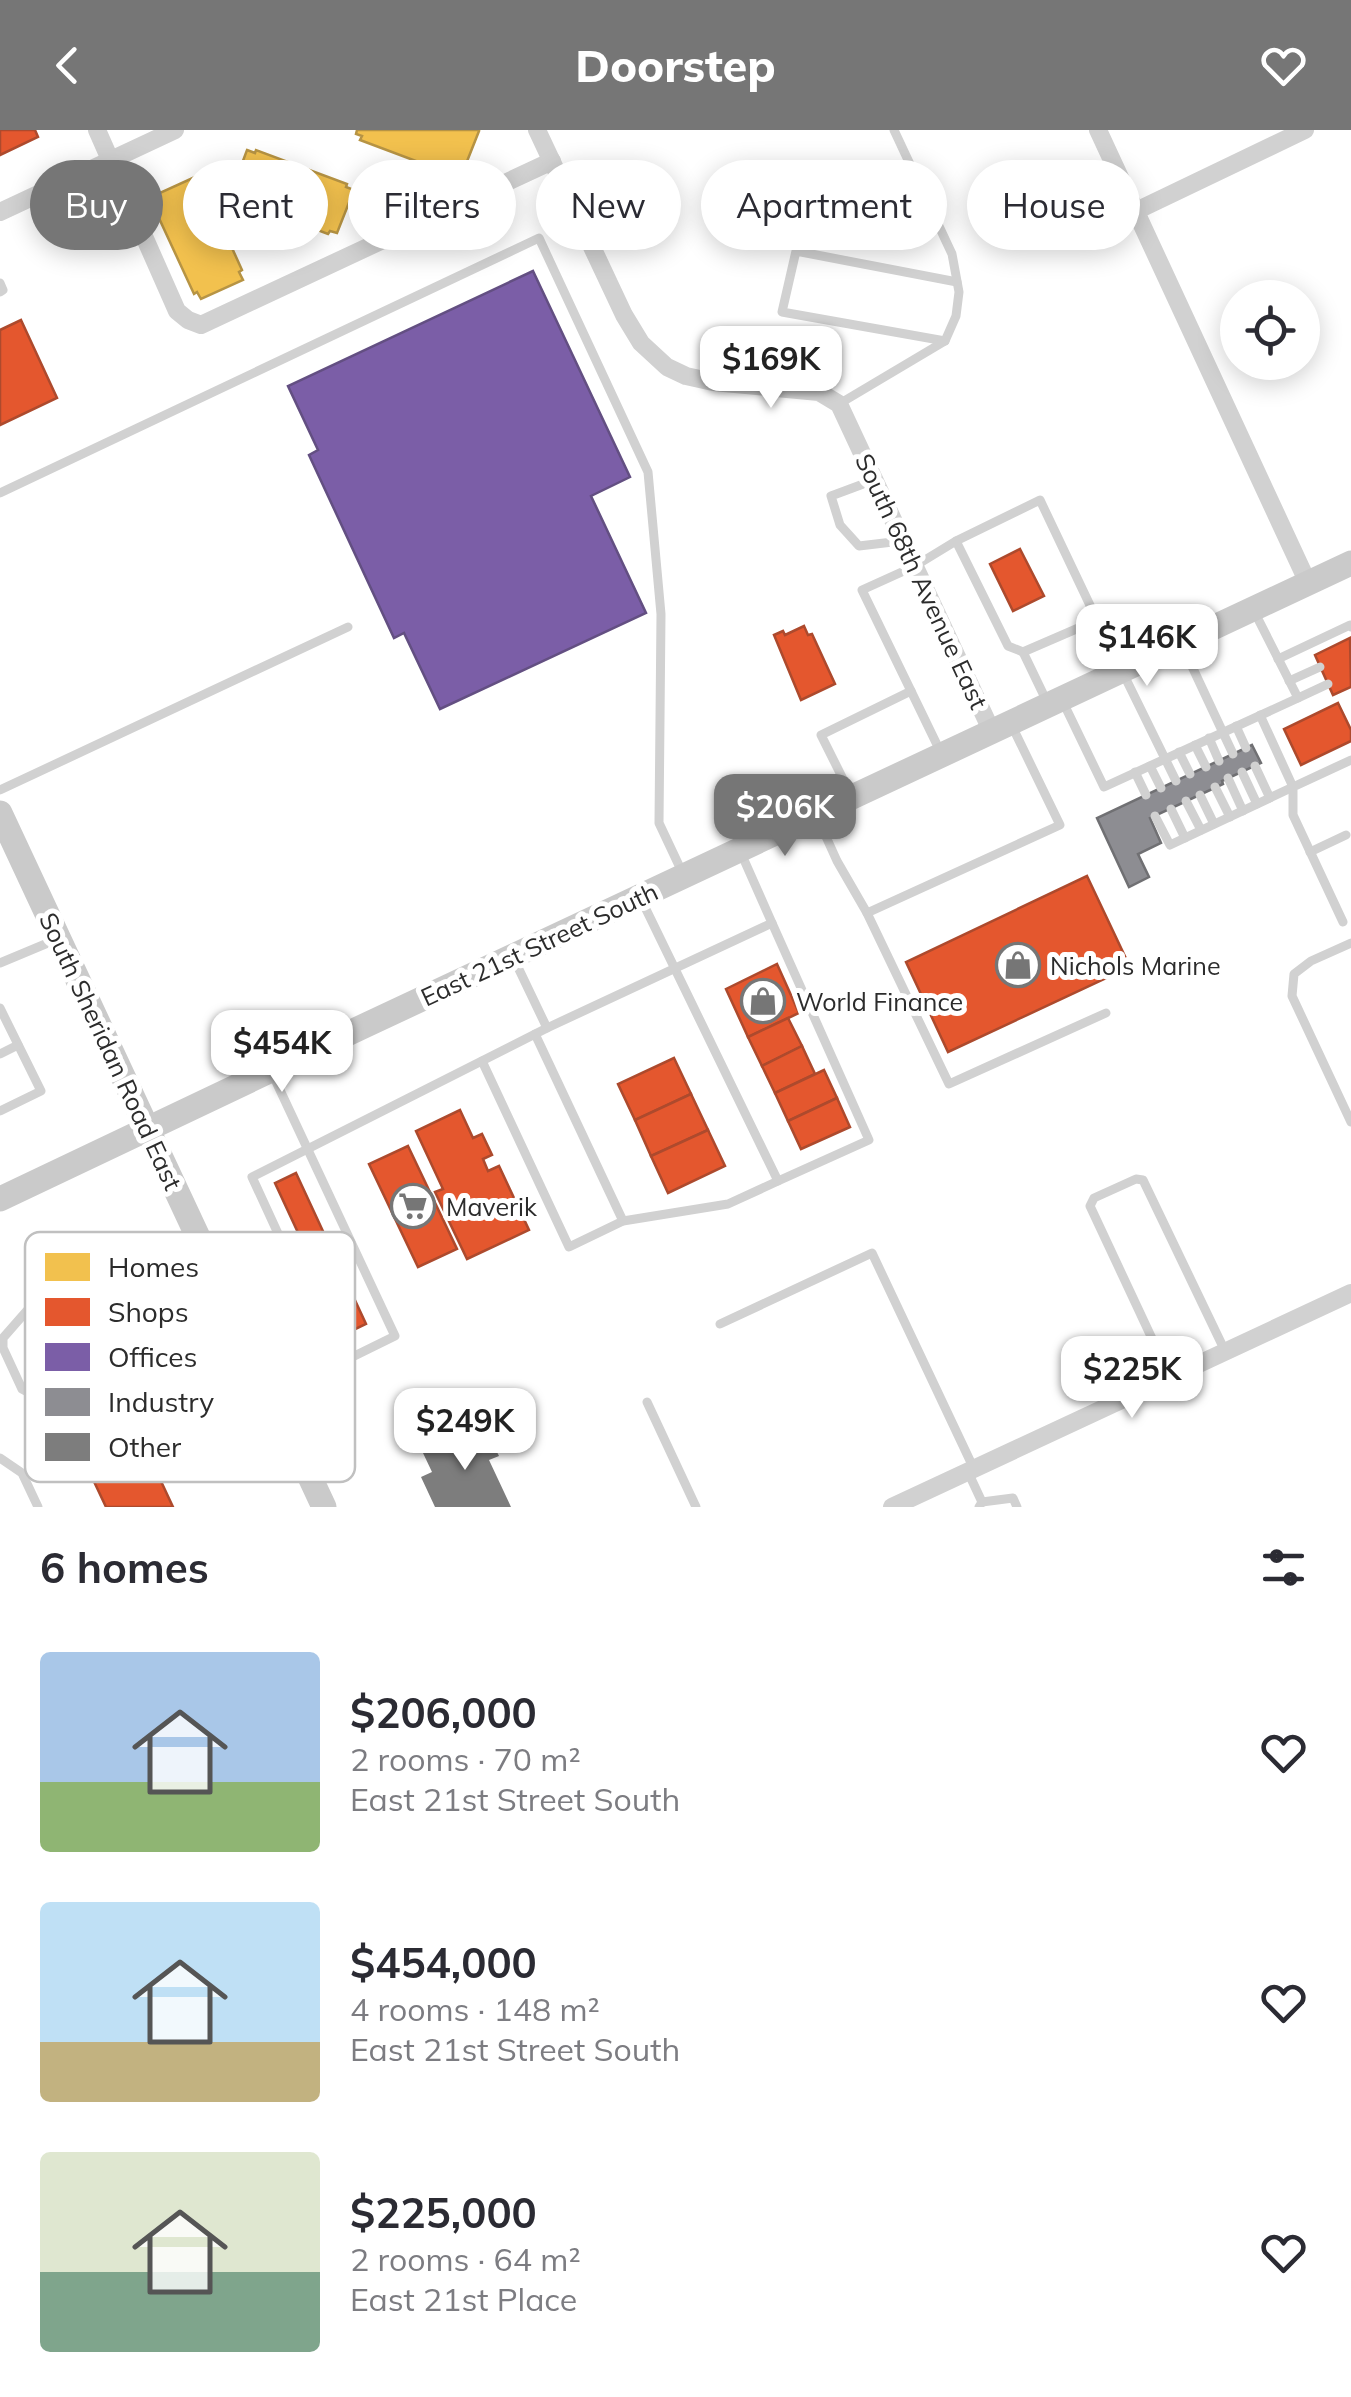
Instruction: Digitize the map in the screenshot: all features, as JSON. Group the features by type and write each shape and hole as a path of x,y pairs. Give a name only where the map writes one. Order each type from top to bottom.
{"main road":[{"name":"East 21st Street South","path":"0,1199 1351,563"},
{"name":"South Sheridan Road East","path":"0,813 196,1232"},
{"name":"South Sheridan Road East","path":"313,1482 324,1507"}],"street":[{"path":"97,130 110,160"},
{"path":"112,160 175,130"},
{"path":"537,130 552,160"},
{"path":"1098,130 1112,160"},
{"path":"1140,209 1305,130"},
{"path":"150,250 177,310 201,325 536,168"},
{"path":"0,212 30,198"},
{"path":"1140,220 1308,583"},
{"path":"594,250 624,315 642,343 667,366 686,376 713,382 819,392 839,404"},
{"name":"South 68th Avenue East","path":"839,404 915,566 1002,728"},
{"path":"892,1507 1351,1293"}],"lane":[{"path":"839,404 945,340 956,316 957,282 952,254 894,130"},
{"path":"0,493 539,238 648,472 661,614 659,822 684,876"},
{"path":"945,340 782,312 796,250 957,282"},
{"path":"0,283 0,292"},
{"path":"874,480 831,496 840,525 860,546 903,540"},
{"path":"942,756 862,590 1040,500 1176,780"},
{"path":"956,541 1008,646 1023,652 1104,787 1328,684"},
{"path":"1253,609 1298,698"},
{"path":"1023,652 1097,620"},
{"path":"1278,659 1351,627"},
{"path":"0,790 348,628"},
{"path":"1181,643 1233,754"},
{"path":"1289,681 1320,667"},
{"path":"852,798 821,734 911,690"},
{"path":"1260,715 1293,787 1293,815 1343,922"},
{"path":"1236,726 1246,748"},
{"path":"867,914 1060,826 1002,728"},
{"path":"1209,738 1219,760"},
{"path":"1195,745 1206,767"},
{"path":"1178,752 1190,774"},
{"path":"1156,816 1170,845 1351,760"},
{"path":"1150,766 1161,788"},
{"path":"1255,766 1270,798"},
{"path":"1134,772 1146,795"},
{"path":"1242,772 1257,804"},
{"path":"1228,778 1243,811"},
{"path":"1215,787 1230,817"},
{"path":"1200,795 1214,824"},
{"path":"1186,801 1201,830"},
{"path":"1171,808 1185,838"},
{"path":"816,815 949,1084 1106,1013"},
{"path":"1310,852 1346,835"},
{"path":"482,1062 569,1247 623,1220 728,1204 868,1140 740,850"},
{"path":"640,898 778,1180"},
{"path":"277,1232 252,1177 535,1034 772,924"},
{"path":"0,963 57,938"},
{"path":"1351,943 1311,961 1294,974 1292,996 1351,1122"},
{"path":"513,957 548,1028"},
{"path":"0,1008 41,1091 0,1111"},
{"path":"535,1034 623,1220"},
{"path":"0,1054 18,1045"},
{"path":"270,1070 347,1232"},
{"path":"1170,1377 1090,1206 1094,1198 1136,1179 1142,1180 1225,1352"},
{"path":"355,1249 395,1336 355,1356"},
{"path":"720,1324 872,1253 971,1470 981,1504 1012,1498 1017,1507"},
{"path":"25,1313 3,1338 3,1348 25,1391"},
{"path":"647,1402 696,1507"},
{"path":"0,1458 25,1479"},
{"path":"26,1482 38,1507"}],"building: Homes":[{"path":"357,130 479,131 468,160 413,160 360,140 362,136 356,134"},
{"path":"247,150 256,150 283,160 243,160"},
{"path":"328,177 348,188 348,205 337,233 328,234"},
{"path":"183,182 183,250 233,250 243,280 201,299 197,292 194,294 163,227 163,191"}],"building: Shops":[{"path":"0,130 35,130 38,137 0,155"},
{"path":"21,320 57,398 0,425 0,330"},
{"path":"1020,549 1044,596 1013,611 990,564"},
{"path":"804,626 808,635 812,634 835,684 801,700 774,635 783,631 785,635"},
{"path":"1350,638 1351,687 1333,695 1315,655"},
{"path":"1338,703 1351,730 1351,741 1301,765 1284,729"},
{"name":"Nichols Marine","path":"1087,876 1130,967 948,1052 906,962"},
{"name":"World Finance","path":"777,964 799,1013 748,1037 726,989"},
{"path":"788,1018 802,1046 762,1066 748,1037"},
{"path":"802,1046 815,1074 775,1093 762,1066"},
{"path":"674,1058 691,1094 635,1120 618,1084"},
{"path":"824,1070 837,1098 788,1121 775,1093"},
{"path":"691,1094 708,1130 651,1156 635,1120"},
{"path":"837,1098 850,1127 801,1149 788,1121"},
{"path":"460,1110 473,1138 482,1134 492,1155 483,1159 488,1171 499,1166 529,1230 467,1259 435,1192 443,1189 416,1131"},
{"path":"708,1130 725,1166 668,1193 651,1156"},
{"name":"Maverik","path":"408,1146 457,1249 418,1267 369,1164"},
{"path":"296,1173 323,1232 298,1232 275,1183"},
{"path":"355,1300 366,1324 355,1329"},
{"path":"94,1482 161,1482 173,1507 106,1507"}],"building: Offices":[{"path":"533,271 630,477 591,496 646,613 440,709 404,633 394,638 309,455 318,450 288,386"}],"building: Industry":[{"path":"1252,745 1261,763 1150,818 1161,843 1138,854 1149,877 1129,887 1097,818"}],"building: Other":[{"path":"483,1424 499,1456 489,1460 511,1507 435,1507 421,1477 432,1472 423,1453"}],"place":[{"name":"Nichols Marine","path":"1018,965"},
{"name":"World Finance","path":"763,1001"},
{"name":"Maverik","path":"413,1206"}]}
